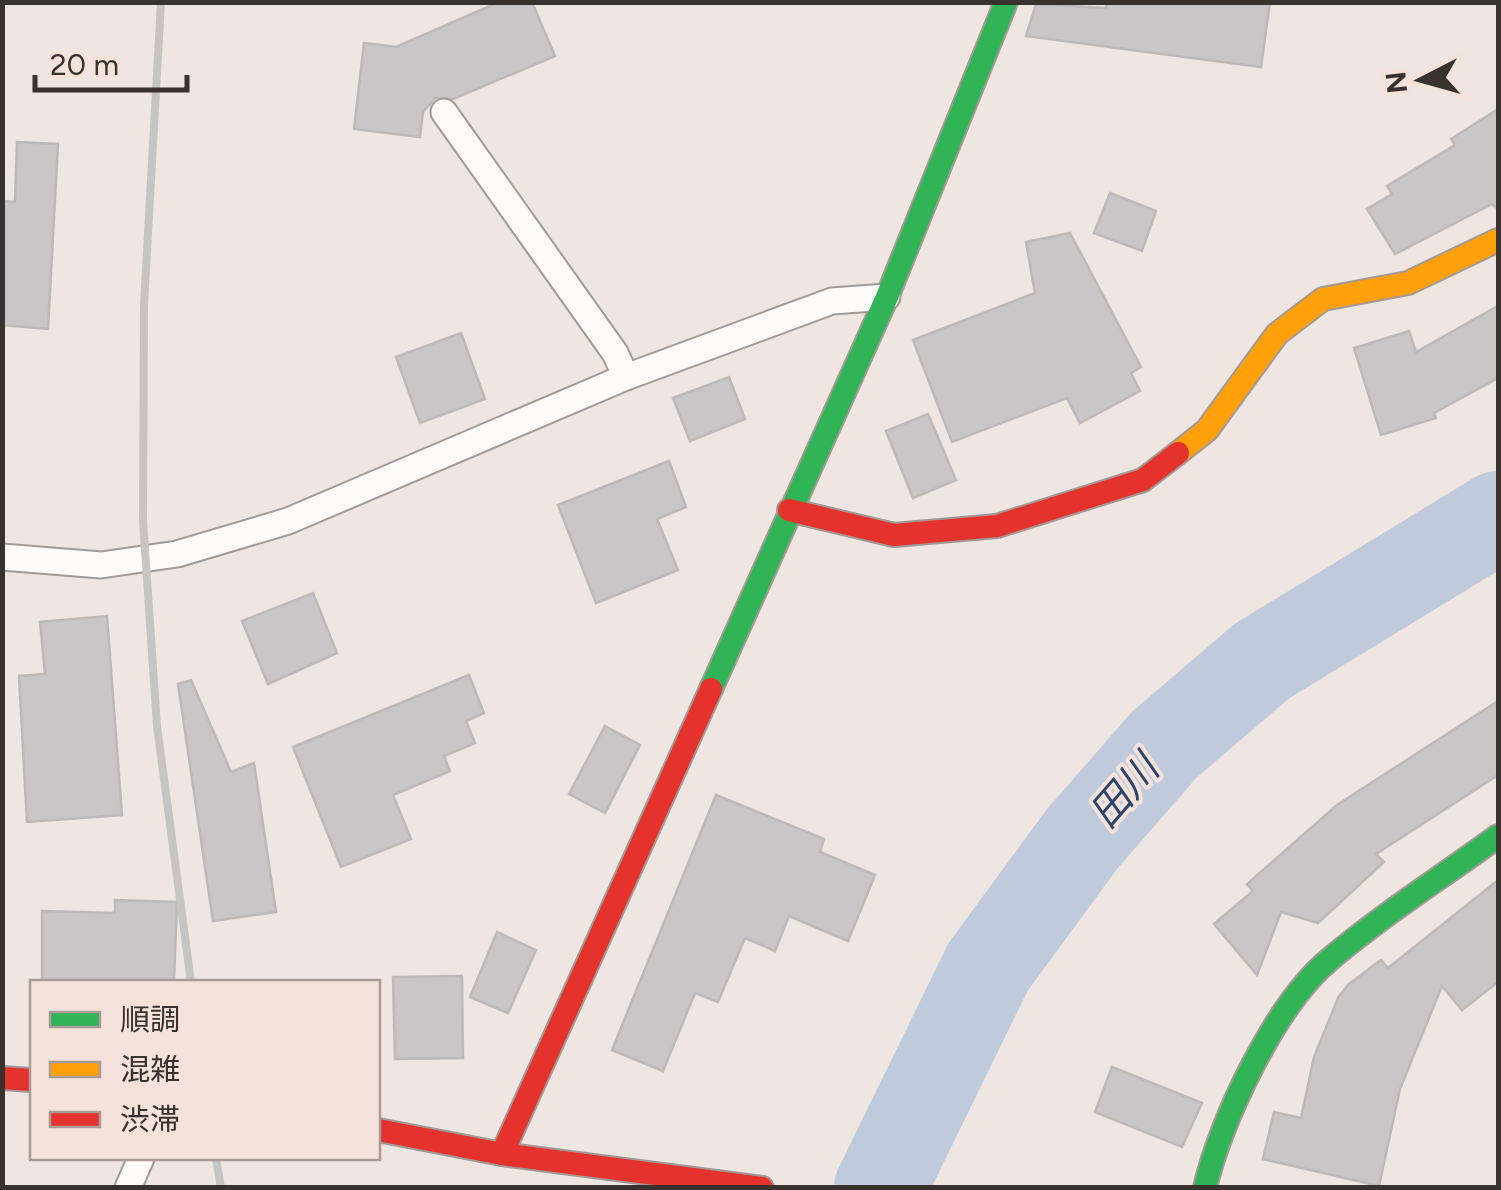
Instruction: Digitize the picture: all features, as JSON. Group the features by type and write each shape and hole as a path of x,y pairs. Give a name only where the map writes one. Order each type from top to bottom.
{"main road":[{"path":"502,1154 887,298 1006,2"},
{"path":"789,510 894,534 963,529 997,526 1143,480 1207,430 1278,334 1323,299 1408,283 1498,240"},
{"path":"1205,1188 1212,1156 1264,1043 1326,962 1498,836"},
{"path":"2,1078 30,1080"},
{"path":"380,1130 502,1154 762,1188"}],"lane":[{"path":"444,112 615,353 626,378"},
{"path":"2,558 101,566 178,554 288,521 626,378 832,301 887,298"},
{"path":"128,1188 140,1160"}],"building":[{"path":"499,2 532,2 555,56 453,99 435,98 423,112 420,137 354,129 364,43 396,47"},
{"path":"1106,2 1270,2 1261,67 1026,36 1036,4 1106,8"},
{"path":"1498,109 1498,209 1492,204 1395,254 1367,209 1392,194 1387,186 1455,145 1451,139"},
{"path":"17,142 58,144 48,329 2,325 2,201 15,202"},
{"path":"1110,193 1156,211 1142,251 1094,233"},
{"path":"1070,233 1141,367 1131,373 1140,391 1080,423 1067,398 952,442 913,340 1035,293 1026,242"},
{"path":"1498,306 1498,378 1434,413 1436,418 1381,435 1354,348 1409,331 1416,352"},
{"path":"461,333 485,399 420,423 396,357"},
{"path":"729,377 745,419 690,441 673,398"},
{"path":"928,414 956,480 913,498 886,431"},
{"path":"669,461 686,507 657,519 678,570 596,603 558,505"},
{"path":"313,593 337,653 268,684 242,621"},
{"path":"107,616 122,815 27,822 19,676 45,674 40,622"},
{"path":"469,675 484,713 466,721 475,743 444,756 450,771 393,795 411,839 341,867 293,747"},
{"path":"191,680 231,772 254,763 276,912 213,921 178,684"},
{"path":"1498,701 1498,775 1376,854 1384,862 1318,923 1281,912 1257,975 1214,924 1253,891 1247,884 1337,805"},
{"path":"605,726 640,745 605,813 569,794"},
{"path":"716,795 824,839 820,852 875,875 848,941 789,916 775,951 745,938 718,1002 695,993 663,1071 612,1050"},
{"path":"1498,880 1498,982 1462,1010 1442,986 1400,1089 1379,1186 1263,1159 1274,1112 1301,1118 1314,1057 1338,998 1348,985 1381,960 1388,968"},
{"path":"115,900 177,902 174,980 42,980 42,911 115,913"},
{"path":"497,932 536,950 508,1013 470,997"},
{"path":"462,976 463,1058 395,1059 393,977"},
{"path":"1112,1067 1202,1103 1182,1147 1095,1112"}],"waterway":[{"name":"田川","path":"880,1188 988,967 1082,839 1164,745 1262,661 1498,517"}],"railway":[{"path":"161,2 144,305 143,521 157,726 191,980"},
{"path":"216,1160 221,1188"}],"traffic: fast":[{"path":"711,689 887,297 1006,2"},
{"path":"1205,1188 1223,1130 1253,1065 1309,980 1370,927 1498,836"}],"traffic: slow":[{"path":"1178,453 1207,430 1277,334 1323,299 1408,283 1498,240"}],"traffic: jam":[{"path":"789,510 894,535 997,526 1143,480 1178,453"},
{"path":"502,1154 711,689"},
{"path":"2,1078 30,1080"},
{"path":"380,1130 502,1154 762,1188"}]}
